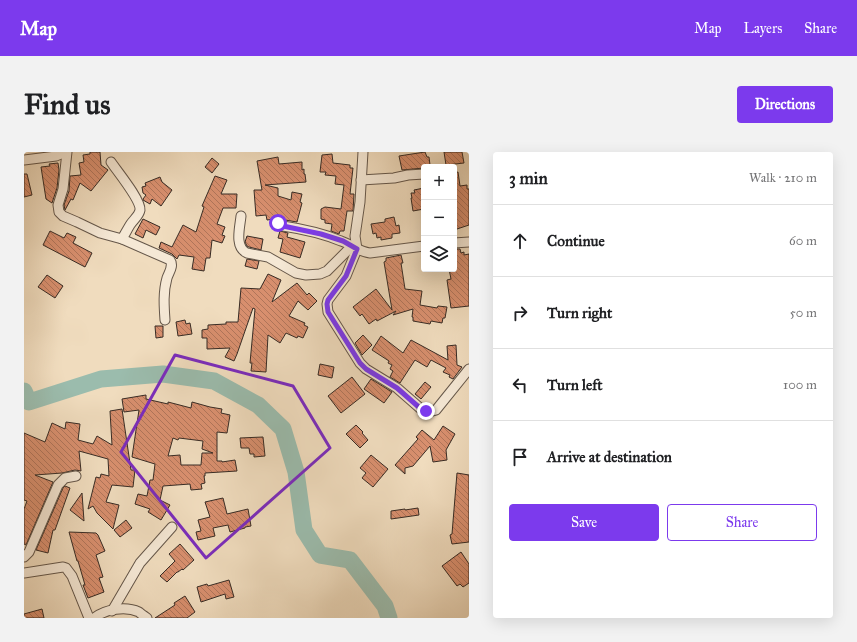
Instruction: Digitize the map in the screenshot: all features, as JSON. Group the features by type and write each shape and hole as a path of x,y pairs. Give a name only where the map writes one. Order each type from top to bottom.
{"street":[{"path":"24,160 56,156 66,152 63,189 58,205 59,212 63,216 100,233 122,239 167,258 172,262 167,277 164,295 165,320"},
{"path":"362,152 360,202 355,248 346,276 328,300 328,312 360,363 366,369 397,388 421,409 430,412 436,410 469,369"},
{"path":"110,162 135,196 140,210 122,239"},
{"path":"361,180 421,174"},
{"path":"241,216 239,238 240,247 243,252 268,257 296,273 306,275 323,274 355,248"},
{"path":"278,223 283,226 321,234 343,241 355,248 370,253 421,246"},
{"path":"457,243 469,242"},
{"path":"24,556 29,552 58,485 65,478 76,476"},
{"path":"112,611 140,563 172,527"},
{"path":"24,573 63,567 66,568 72,576 89,618"},
{"path":"94,618 101,613 126,609 139,612 147,618"}],"highlighted area":[{"path":"175,355 293,386 330,448 206,558 121,452"}],"building":[{"path":"90,152 100,152 101,165 108,170 91,191 80,183 73,200 71,199 65,210 64,205 69,191 70,176 81,175 79,163 84,162 83,155 90,154"},
{"path":"425,152 427,157 429,157 430,164 421,164 421,168 402,170 399,156"},
{"path":"444,152 462,152 464,163 446,164"},
{"path":"332,154 333,163 350,165 350,168 353,168 350,194 354,194 353,211 347,211 344,231 340,231 339,234 331,231 332,224 325,223 325,220 321,219 321,209 325,207 341,209 344,185 335,184 336,176 325,175 326,172 320,172 322,155"},
{"path":"278,157 279,164 302,162 302,170 304,169 306,182 265,185 278,188 278,196 291,200 292,192 302,194 300,202 302,203 297,222 278,217 267,220 266,215 256,216 254,190 262,190 257,161"},
{"path":"212,158 219,164 212,173 205,167"},
{"path":"58,163 59,170 57,188 52,203 46,199 41,167"},
{"path":"457,172 460,186 467,185 467,189 469,189 469,225 457,229 457,200"},
{"path":"24,174 27,174 32,195 24,197"},
{"path":"215,176 227,180 221,194 237,194 236,208 223,208 217,224 225,227 222,235 225,236 222,243 212,240 210,258 206,258 204,271 192,269 194,257 179,255 177,259 172,254 159,248 161,242 172,247 183,225 196,232 204,207 202,206"},
{"path":"160,177 162,182 172,190 161,206 152,199 150,204 143,200 146,195 143,193 142,187 146,186 145,183"},
{"path":"421,189 421,210 413,211 411,193 415,193 414,190"},
{"path":"394,217 396,226 399,225 400,233 392,234 392,238 381,240 381,237 377,238 376,233 373,234 371,224 385,222 385,219"},
{"path":"143,219 160,227 156,235 146,230 143,238 135,234"},
{"path":"50,231 64,238 67,233 76,237 73,243 92,253 85,267 43,245"},
{"path":"280,231 288,233 287,237 305,242 300,258 280,252 283,239 278,238"},
{"path":"247,236 263,239 261,250 247,246 245,242"},
{"path":"457,249 460,249 461,253 464,252 464,255 469,254 469,306 451,308 447,280 451,279 450,272 457,272"},
{"path":"401,255 405,289 422,291 420,305 437,308 438,306 447,307 445,318 443,318 442,323 431,321 430,324 413,321 413,309 393,315 396,311 377,321 376,319 369,324 362,314 360,316 353,307 376,289 392,310 384,262 386,261 386,258"},
{"path":"247,259 259,261 257,269 245,266"},
{"path":"268,274 281,280 272,302 297,283 307,295 309,293 317,301 308,310 298,301 289,316 305,323 304,325 308,327 303,338 298,336 297,338 286,333 280,343 268,335 266,372 251,371 252,363 250,363 255,309 253,308 234,361 225,357 230,348 207,349 207,338 202,338 202,330 208,329 208,325 238,322 241,288 260,289"},
{"path":"47,275 63,286 55,298 38,287"},
{"path":"185,320 186,324 190,323 192,334 178,336 176,322"},
{"path":"155,326 163,326 163,337 156,338"},
{"path":"363,335 372,345 362,355 355,343"},
{"path":"381,336 403,353 411,340 448,360 447,346 456,345 457,365 462,367 453,379 449,377 450,375 443,372 446,368 431,360 427,367 415,360 400,383 390,377 393,371 390,369 392,365 388,363 389,361 372,350"},
{"path":"320,364 334,367 332,378 318,375"},
{"path":"352,377 365,394 341,413 328,396"},
{"path":"371,379 392,392 384,403 364,389"},
{"path":"425,382 431,387 421,399 415,394"},
{"path":"146,395 146,399 168,404 168,402 191,408 192,402 222,409 221,413 230,415 227,433 217,432 217,461 222,462 235,460 237,471 205,473 205,483 201,484 202,489 191,490 190,484 163,486 160,500 170,505 161,520 148,512 150,509 135,504 138,494 147,496 150,480 153,480 155,464 132,457 139,410 124,412 122,399","holes":["173,438 178,440 179,438 203,441 202,449 213,453 202,453 201,465 181,465 180,455 168,456"]},
{"path":"122,409 131,470 135,470 133,487 112,485 106,502 119,505 113,529 97,513 93,506 88,509 96,477 100,478 101,474 109,476 108,459 79,451 81,471 75,470 62,473 35,475 53,482 26,545 24,544 24,509 27,501 24,500 24,433 45,442 52,423 65,429 66,422 80,424 78,440 93,444 97,436 112,445 110,411"},
{"path":"356,425 368,440 360,448 346,434"},
{"path":"443,426 455,434 446,450 447,460 433,462 430,446 413,466 405,468 405,474 395,465 418,439 416,437 422,430 434,440"},
{"path":"263,437 265,456 254,457 254,454 250,454 249,448 241,448 240,438"},
{"path":"371,455 388,469 373,487 362,478 366,473 360,468"},
{"path":"457,473 469,475 469,542 452,544 450,535 452,534"},
{"path":"65,486 70,488 55,530 53,530 48,553 36,550 63,488"},
{"path":"82,493 84,521 70,510"},
{"path":"223,498 227,514 248,509 251,526 230,532 228,525 213,528 215,536 198,540 196,532 201,531 198,520 210,517 205,502"},
{"path":"418,508 419,515 391,519 391,511"},
{"path":"126,520 132,528 120,537 114,530"},
{"path":"69,532 96,533 98,535 105,551 96,555 103,577 99,578 104,592 88,598 83,585 85,585"},
{"path":"180,544 194,560 183,570 182,569 177,572 167,582 160,576 175,561 169,554"},
{"path":"461,552 469,564 469,583 463,587 460,584 457,586 442,566"},
{"path":"229,580 234,597 226,599 225,594 201,602 197,587 207,584 208,586"},
{"path":"185,596 195,612 187,618 155,618 175,605 174,603"},
{"path":"42,609 44,618 24,618 24,614"}],"waterway":[{"path":"24,391 29,402 101,379 163,374 214,381 258,405 283,429 296,472 304,530 320,555 350,560 385,606 389,618"}],"route":[{"path":"278,223 283,226 321,234 343,241 357,249 346,276 328,300 328,312 360,363 366,369 397,388 421,409 426,411"}]}
